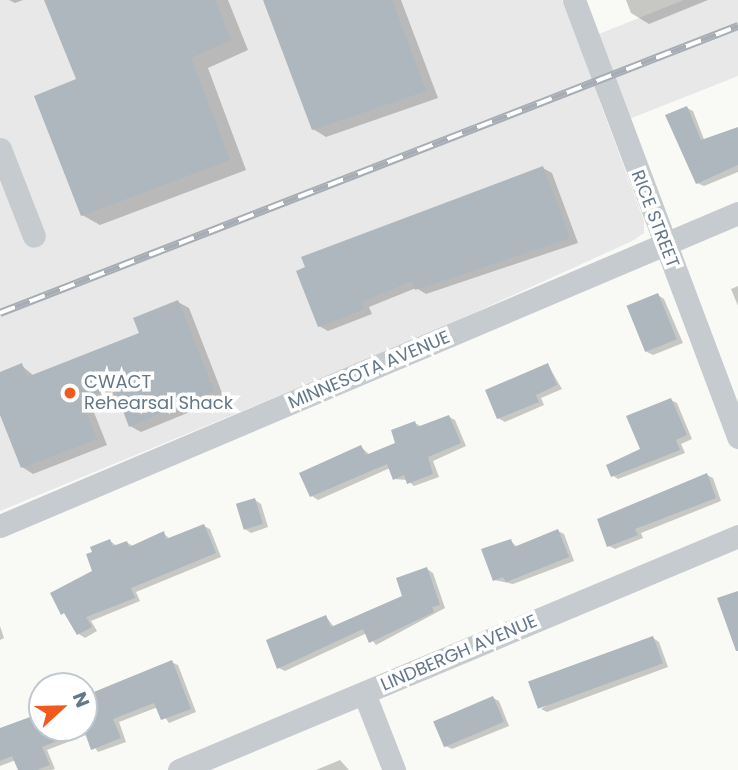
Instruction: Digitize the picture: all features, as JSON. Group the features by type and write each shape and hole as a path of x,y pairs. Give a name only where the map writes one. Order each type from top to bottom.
{"street":[{"name":"RICE STREET","path":"574,0 738,437"},
{"path":"0,149 34,236"},
{"name":"MINNESOTA AVENUE","path":"0,526 738,213"},
{"name":"LINDBERGH AVENUE","path":"179,770 738,536"},
{"path":"364,692 394,770"}],"shaded area":[{"path":"0,0 562,0 579,42 684,0 738,0 738,76 619,123 598,97 644,221 644,233 632,241 428,334 0,511"}],"building":[{"path":"44,0 215,0 231,40 191,58 230,160 81,216 34,96 76,79"},
{"path":"263,0 392,0 426,91 312,130"},
{"path":"687,106 701,140 738,127 738,165 696,184 665,115"},
{"path":"543,166 570,238 415,290 412,281 361,302 364,309 318,327 296,271 305,267 301,257"},
{"path":"658,293 677,339 645,352 626,306"},
{"path":"178,300 214,391 129,427 114,387 81,399 97,439 21,468 0,415 0,372 22,363 27,377 139,333 133,318"},
{"path":"548,363 557,385 536,395 539,402 497,419 485,390"},
{"path":"671,398 687,435 676,440 680,450 611,477 606,465 640,449 626,416"},
{"path":"449,415 461,443 428,457 433,474 407,484 404,475 393,480 387,464 310,497 299,473 361,445 366,455 395,443 391,430 415,421 417,427"},
{"path":"707,473 716,498 635,529 638,535 607,547 597,519"},
{"path":"255,498 263,524 244,530 236,504"},
{"path":"204,524 216,553 131,588 135,598 86,617 92,627 77,635 64,613 61,615 50,593 92,571 86,554 92,552 90,547 110,539 113,546 127,541 129,547 164,531 166,539"},
{"path":"558,529 569,557 506,582 503,577 493,581 481,549 511,539 514,547"},
{"path":"427,567 440,605 432,607 434,612 369,643 363,629 277,669 266,640 326,615 331,627 402,596 396,578"},
{"path":"738,591 738,651 736,651 717,598"},
{"path":"653,636 663,663 538,709 528,681"},
{"path":"172,660 191,709 161,720 154,703 113,719 121,738 91,750 88,742 98,742 98,690"},
{"path":"493,696 504,722 444,747 433,721"},
{"path":"28,718 28,742 54,742 42,747 50,765 37,770 18,770 12,756 0,761 0,728"}],"railway":[{"path":"0,313 738,26"}],"place":[{"name":"CWACT Rehearsal Shack","path":"70,393"}]}
